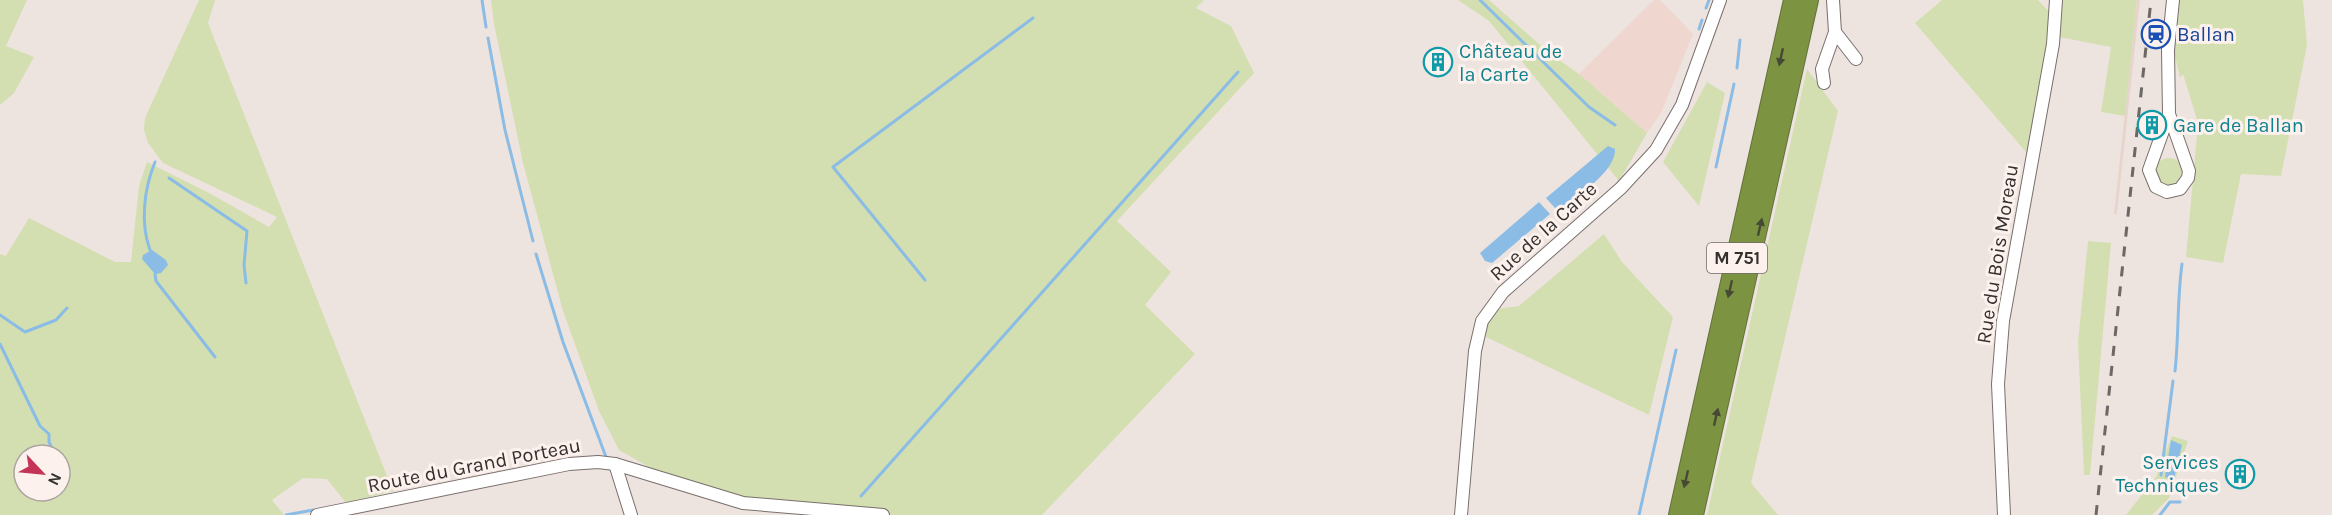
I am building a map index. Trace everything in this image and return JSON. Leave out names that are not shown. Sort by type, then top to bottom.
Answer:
[{"type":"highway","name":"M 751","points":[[1678,515],[1793,0]]},
{"type":"highway","name":"M 751","points":[[1694,515],[1809,0]]},
{"type":"street","name":"Rue de la Carte","points":[[1461,515],[1475,351],[1479,331],[1487,313],[1510,285],[1607,201],[1656,150],[1682,105],[1720,0]]},
{"type":"street","points":[[1827,82],[1822,69],[1835,32],[1833,0]]},
{"type":"street","name":"Rue du Bois Moreau","points":[[2004,515],[1998,384],[2004,321],[2053,44],[2056,0]]},
{"type":"street","points":[[2169,114],[2149,170],[2152,182],[2167,192],[2180,189],[2188,178],[2187,164],[2169,114],[2169,50],[2173,0]]},
{"type":"street","points":[[1835,32],[1856,59]]},
{"type":"street","points":[[2154,159],[2165,153],[2183,158]]},
{"type":"street","name":"Route du Grand Porteau","points":[[318,515],[569,464],[598,462],[615,464],[743,502],[883,515]]},
{"type":"street","points":[[615,464],[631,515]]},
{"type":"shaded area","points":[[1654,0],[1660,0],[1693,34],[1661,113],[1647,133],[1579,74]]},
{"type":"shaded area","points":[[2137,0],[2140,0],[2117,214],[2114,214]]},
{"type":"green space","points":[[0,0],[27,0],[6,46],[34,57],[14,93],[0,105]]},
{"type":"green space","points":[[199,0],[215,0],[208,23],[393,491],[346,503],[327,479],[303,478],[272,500],[284,515],[0,515],[0,254],[6,256],[29,218],[115,262],[131,262],[139,186],[147,162],[211,194],[269,227],[277,217],[163,163],[148,143],[144,130],[145,118]]},
{"type":"green space","points":[[491,0],[1204,0],[1196,8],[1231,26],[1254,73],[1117,221],[1171,272],[1145,305],[1195,354],[1042,515],[883,515],[793,509],[684,487],[619,450],[599,411],[563,311],[523,163]]},
{"type":"green space","points":[[1458,0],[1489,0],[1647,133],[1619,181],[1489,21]]},
{"type":"green space","points":[[1942,0],[2038,0],[2055,18],[2056,0],[2137,0],[2125,116],[2101,112],[2111,47],[2054,36],[2032,159],[1915,23]]},
{"type":"green space","points":[[2180,0],[2303,0],[2307,45],[2281,176],[2241,174],[2223,263],[2186,257],[2198,123],[2183,74],[2180,78],[2174,52]]},
{"type":"green space","points":[[1807,69],[1838,111],[1751,483],[1778,515],[1707,515]]},
{"type":"green space","points":[[1707,82],[1725,93],[1699,206],[1663,162]]},
{"type":"green space","points":[[2169,158],[2179,162],[2183,172],[2179,182],[2169,186],[2159,182],[2155,172],[2159,162]]},
{"type":"green space","points":[[1604,234],[1622,262],[1673,317],[1649,415],[1484,336],[1488,321],[1498,309],[1519,306]]},
{"type":"green space","points":[[2088,241],[2111,243],[2090,475],[2084,475],[2078,342]]},
{"type":"green space","points":[[2172,436],[2188,441],[2169,498],[2152,515],[2126,515],[2156,477]]},
{"type":"water","points":[[1608,146],[1615,149],[1614,158],[1603,174],[1561,208],[1555,208],[1546,198]]},
{"type":"water","points":[[1539,202],[1550,214],[1492,263],[1485,261],[1480,253]]},
{"type":"water","points":[[152,250],[166,260],[168,265],[161,273],[155,274],[142,259],[143,255]]},
{"type":"water","points":[[2171,440],[2182,445],[2174,479],[2171,480],[2165,477]]},
{"type":"waterway","points":[[482,0],[486,27]]},
{"type":"waterway","points":[[1480,0],[1589,107],[1615,125]]},
{"type":"waterway","points":[[1706,8],[1709,0]]},
{"type":"waterway","points":[[925,280],[833,167],[1033,18]]},
{"type":"waterway","points":[[1699,29],[1702,20]]},
{"type":"waterway","points":[[488,38],[505,130],[533,241]]},
{"type":"waterway","points":[[1737,68],[1740,40]]},
{"type":"waterway","points":[[861,496],[1238,72]]},
{"type":"waterway","points":[[1716,167],[1734,84]]},
{"type":"waterway","points":[[150,250],[144,217],[148,183],[155,162]]},
{"type":"waterway","points":[[169,178],[247,231],[244,265],[246,283]]},
{"type":"waterway","points":[[536,254],[563,342],[606,457]]},
{"type":"waterway","points":[[2175,371],[2182,264]]},
{"type":"waterway","points":[[155,274],[156,281],[215,357]]},
{"type":"waterway","points":[[0,315],[25,332],[56,320],[67,308]]},
{"type":"waterway","points":[[0,344],[40,426],[49,434],[50,443]]},
{"type":"waterway","points":[[1639,515],[1676,350]]},
{"type":"waterway","points":[[2161,475],[2173,381]]},
{"type":"waterway","points":[[2160,515],[2170,502],[2180,502]]},
{"type":"waterway","points":[[286,515],[313,510]]},
{"type":"railway","points":[[2096,515],[2151,0]]},
{"type":"place","name":"Ballan","points":[[2156,34]]},
{"type":"place","name":"Château de la Carte","points":[[1438,62]]},
{"type":"place","name":"Gare de Ballan","points":[[2152,125]]},
{"type":"place","name":"Services Techniques","points":[[2240,474]]}]
